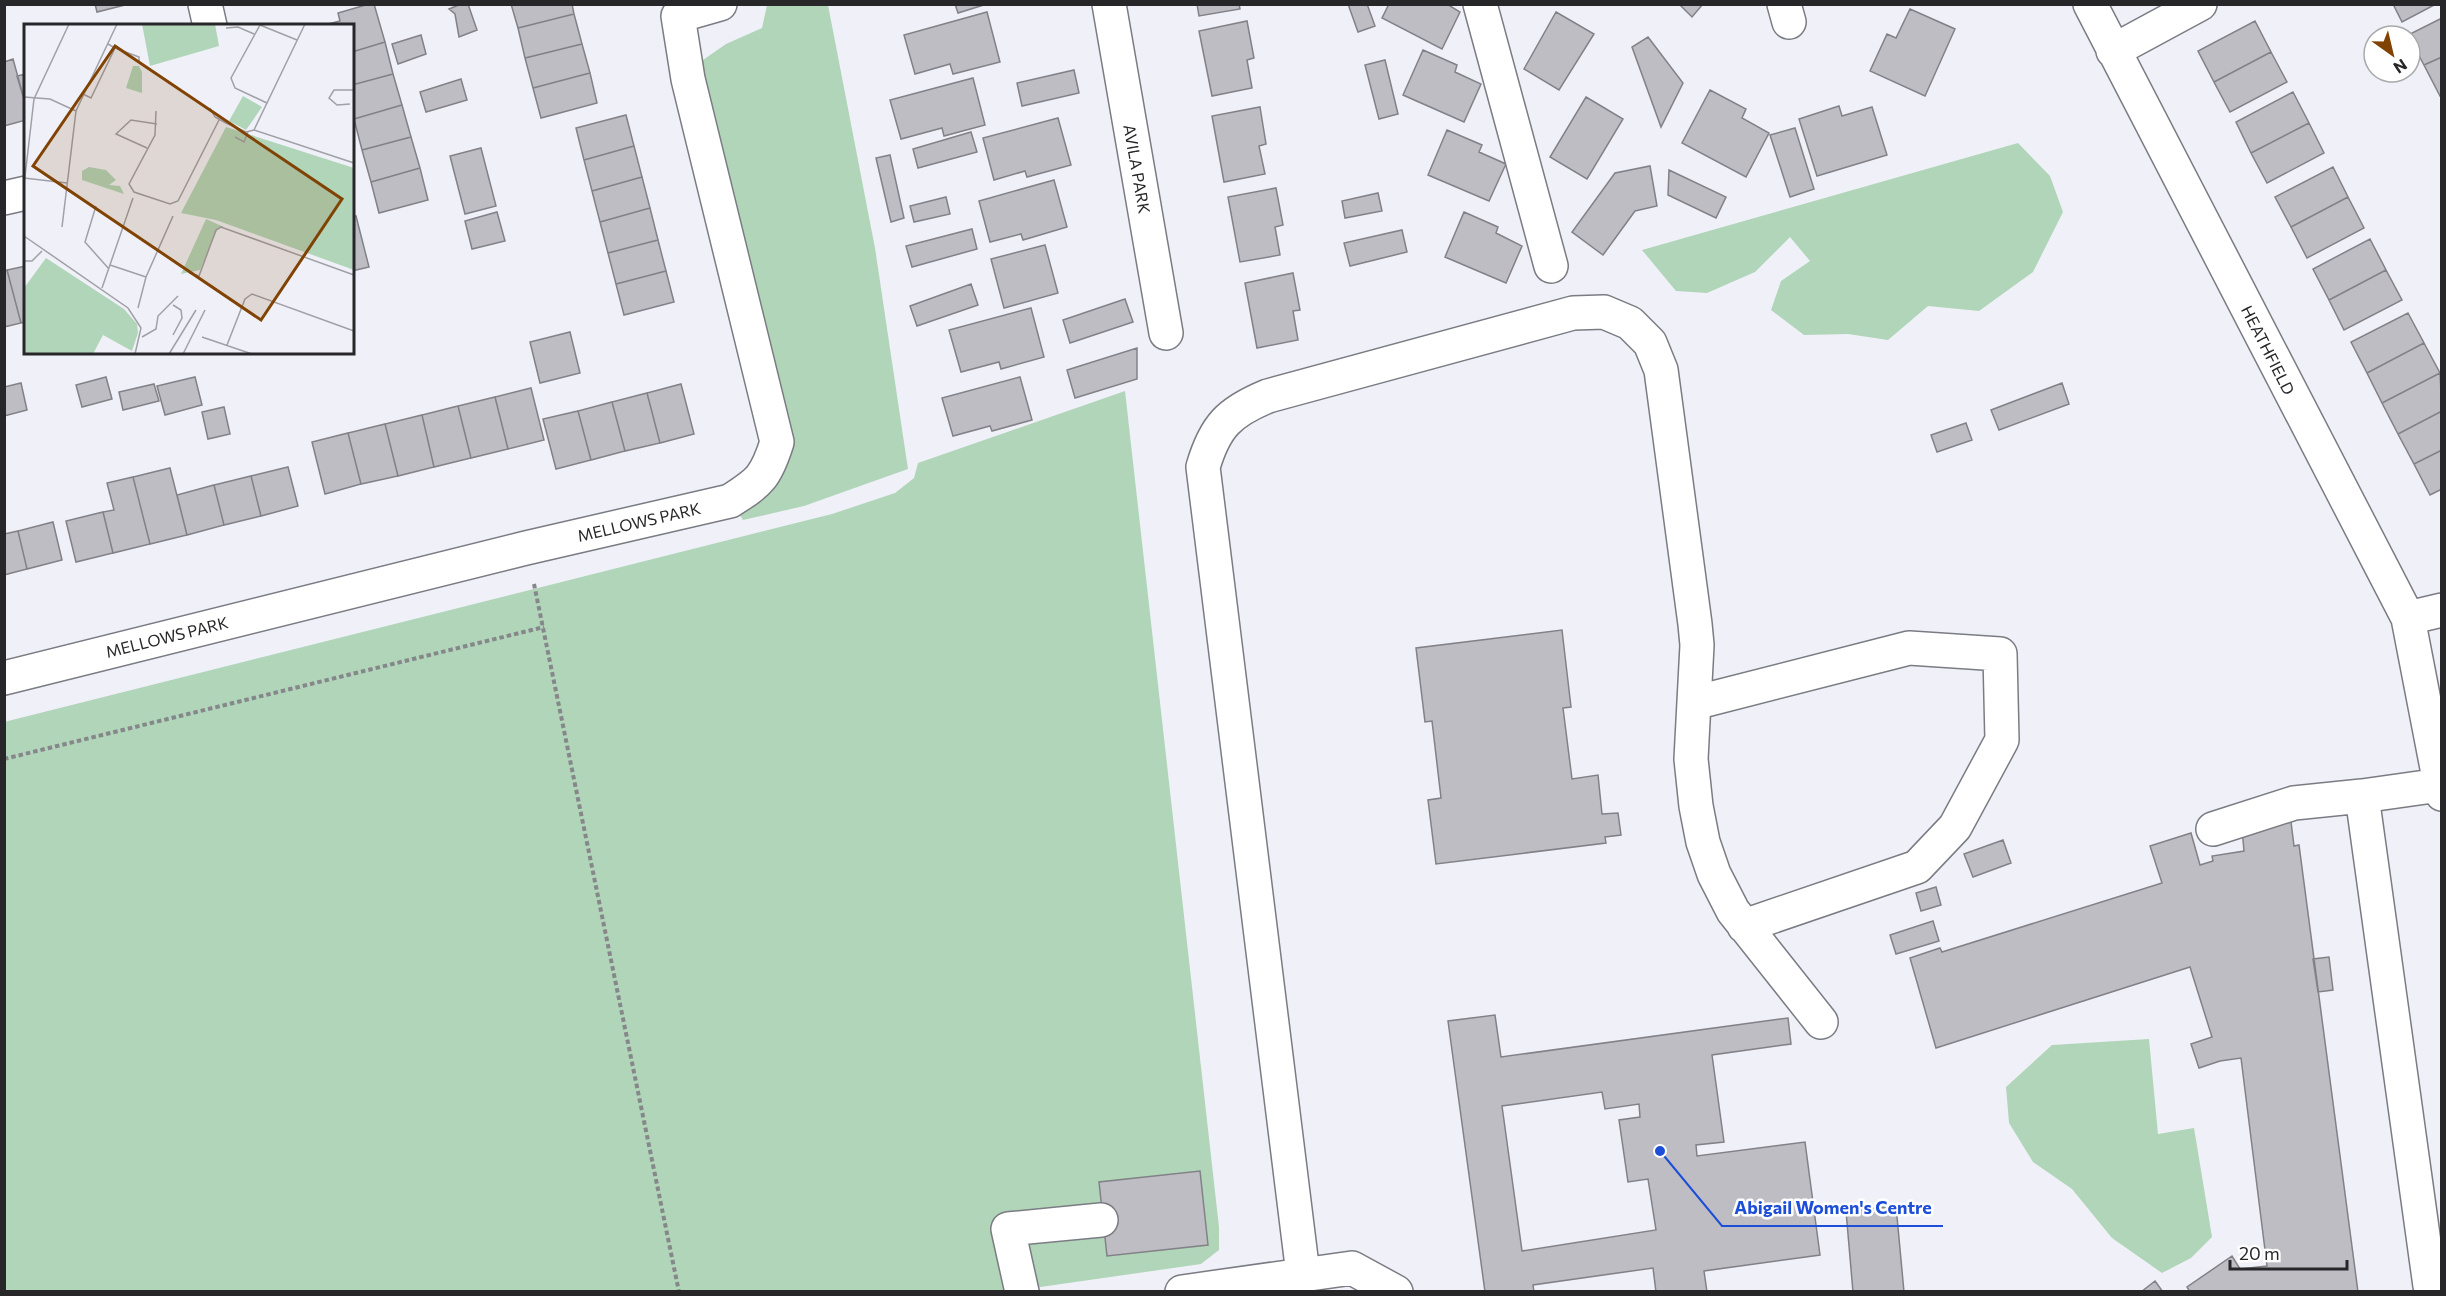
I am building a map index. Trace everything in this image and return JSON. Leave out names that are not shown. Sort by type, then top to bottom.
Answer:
[{"type":"street","points":[[205,4],[210,24]]},
{"type":"street","name":"MELLOWS PARK","points":[[4,678],[526,548],[730,501],[756,484],[769,467],[777,442],[688,79],[678,16],[720,4]]},
{"type":"street","name":"AVILA PARK","points":[[1109,4],[1166,333]]},
{"type":"street","points":[[1480,4],[1551,266]]},
{"type":"street","name":"HEATHFIELD","points":[[2090,4],[2408,618],[2441,790]]},
{"type":"street","points":[[2113,51],[2200,4]]},
{"type":"street","points":[[4,198],[24,193]]},
{"type":"street","points":[[1303,1275],[1203,467],[1210,443],[1227,420],[1246,405],[1268,396],[1573,313],[1604,312],[1630,323],[1650,343],[1661,370],[1695,624],[1697,645],[1691,759],[1703,842],[1714,874],[1733,911],[1821,1023]]},
{"type":"street","points":[[2408,618],[2442,610]]},
{"type":"street","points":[[1694,703],[1909,648],[2000,654],[2002,740],[1955,827],[1917,867],[1744,926]]},
{"type":"street","points":[[2213,829],[2294,803],[2441,790]]},
{"type":"street","points":[[2362,796],[2432,1287]]},
{"type":"street","points":[[1022,1292],[1008,1229],[1101,1220]]},
{"type":"street","points":[[1182,1292],[1352,1268],[1396,1292]]},
{"type":"path","points":[[526,548],[679,1292]]},
{"type":"path","points":[[4,759],[544,627]]},
{"type":"green space","points":[[767,5],[828,5],[875,248],[908,469],[804,506],[743,520],[731,501],[769,467],[700,62],[726,44],[762,28]]},
{"type":"green space","points":[[2018,143],[2050,176],[2063,212],[2033,272],[1979,311],[1928,306],[1888,340],[1848,334],[1804,335],[1771,310],[1781,281],[1810,261],[1790,237],[1755,272],[1707,293],[1676,291],[1642,250]]},
{"type":"green space","points":[[1125,391],[1219,1227],[1219,1250],[1201,1264],[1006,1292],[5,1291],[4,722],[832,514],[895,493],[914,478],[918,463]]},
{"type":"green space","points":[[2149,1039],[2158,1134],[2194,1128],[2212,1237],[2191,1258],[2162,1273],[2112,1238],[2072,1189],[2033,1162],[2009,1123],[2006,1087],[2052,1045]]},
{"type":"building","points":[[95,4],[129,4],[97,12]]},
{"type":"building","points":[[374,4],[385,42],[354,51],[354,24],[328,24],[340,21],[338,13]]},
{"type":"building","points":[[468,4],[477,30],[459,37],[455,14],[449,9]]},
{"type":"building","points":[[511,4],[572,4],[574,14],[518,28]]},
{"type":"building","points":[[955,4],[987,4],[958,13]]},
{"type":"building","points":[[1197,4],[1239,4],[1240,9],[1199,16]]},
{"type":"building","points":[[1348,4],[1367,4],[1375,26],[1358,32]]},
{"type":"building","points":[[1389,4],[1447,4],[1460,12],[1442,49],[1382,18]]},
{"type":"building","points":[[1679,4],[1703,4],[1692,17]]},
{"type":"building","points":[[2393,4],[2436,4],[2402,22]]},
{"type":"building","points":[[1910,9],[1955,29],[1925,96],[1870,71],[1887,34],[1896,38]]},
{"type":"building","points":[[987,12],[1000,62],[953,74],[950,64],[915,74],[904,35]]},
{"type":"building","points":[[1556,12],[1594,34],[1559,90],[1524,69]]},
{"type":"building","points":[[574,14],[582,44],[525,58],[518,28]]},
{"type":"building","points":[[2442,18],[2442,57],[2424,65],[2422,61],[2422,28]]},
{"type":"building","points":[[1247,21],[1254,58],[1247,60],[1252,88],[1212,96],[1199,31]]},
{"type":"building","points":[[2255,21],[2271,52],[2214,82],[2198,51]]},
{"type":"building","points":[[421,35],[426,54],[398,64],[392,44]]},
{"type":"building","points":[[1648,37],[1683,83],[1661,127],[1632,47]]},
{"type":"building","points":[[385,42],[393,74],[354,84],[354,51]]},
{"type":"building","points":[[582,44],[590,73],[533,88],[525,58]]},
{"type":"building","points":[[1423,50],[1457,65],[1455,72],[1481,84],[1464,122],[1403,95]]},
{"type":"building","points":[[2271,52],[2287,82],[2230,112],[2214,82]]},
{"type":"building","points":[[2442,57],[2442,95],[2440,96],[2424,65]]},
{"type":"building","points":[[13,59],[24,99],[24,121],[4,126],[4,62]]},
{"type":"building","points":[[1385,60],[1398,114],[1379,119],[1365,65]]},
{"type":"building","points":[[1074,70],[1079,93],[1022,106],[1017,83]]},
{"type":"building","points":[[590,73],[597,103],[541,118],[533,88]]},
{"type":"building","points":[[24,74],[24,99],[17,76]]},
{"type":"building","points":[[393,74],[402,105],[354,119],[354,84]]},
{"type":"building","points":[[973,78],[985,125],[944,136],[942,128],[901,139],[890,100]]},
{"type":"building","points":[[461,79],[467,100],[426,112],[420,92]]},
{"type":"building","points":[[1710,90],[1746,109],[1742,118],[1769,133],[1746,177],[1682,143]]},
{"type":"building","points":[[2293,92],[2309,123],[2251,153],[2236,122]]},
{"type":"building","points":[[1586,97],[1623,119],[1587,179],[1550,157]]},
{"type":"building","points":[[402,105],[411,137],[362,150],[354,119]]},
{"type":"building","points":[[1839,106],[1842,116],[1872,107],[1887,155],[1817,176],[1799,119]]},
{"type":"building","points":[[1260,107],[1266,144],[1259,146],[1265,174],[1224,182],[1212,116]]},
{"type":"building","points":[[626,115],[634,146],[584,160],[576,128]]},
{"type":"building","points":[[1058,118],[1071,165],[1027,177],[1025,171],[994,180],[983,138]]},
{"type":"building","points":[[2309,123],[2324,153],[2267,183],[2251,153]]},
{"type":"building","points":[[1795,128],[1814,189],[1790,197],[1770,135]]},
{"type":"building","points":[[1447,130],[1482,145],[1479,152],[1506,164],[1489,201],[1428,175]]},
{"type":"building","points":[[971,132],[977,152],[918,168],[913,149]]},
{"type":"building","points":[[411,137],[420,168],[371,182],[362,150]]},
{"type":"building","points":[[634,146],[642,177],[592,191],[584,160]]},
{"type":"building","points":[[481,148],[496,206],[465,214],[450,156]]},
{"type":"building","points":[[890,155],[904,218],[891,222],[876,158]]},
{"type":"building","points":[[1650,166],[1657,206],[1635,211],[1603,255],[1572,232],[1615,173]]},
{"type":"building","points":[[2333,167],[2348,197],[2291,227],[2275,197]]},
{"type":"building","points":[[420,168],[428,200],[379,213],[371,182]]},
{"type":"building","points":[[1669,170],[1726,197],[1716,218],[1668,195]]},
{"type":"building","points":[[642,177],[650,208],[600,222],[592,191]]},
{"type":"building","points":[[1054,180],[1067,227],[1023,240],[1021,234],[990,242],[979,201]]},
{"type":"building","points":[[1276,188],[1283,225],[1275,227],[1280,255],[1240,262],[1228,197]]},
{"type":"building","points":[[1378,193],[1382,211],[1345,218],[1342,201]]},
{"type":"building","points":[[946,197],[950,214],[914,222],[910,206]]},
{"type":"building","points":[[2348,197],[2364,228],[2307,258],[2291,227]]},
{"type":"building","points":[[650,208],[658,240],[608,253],[600,222]]},
{"type":"building","points":[[497,212],[505,241],[472,249],[465,221]]},
{"type":"building","points":[[1464,212],[1498,227],[1496,233],[1522,246],[1506,283],[1445,257]]},
{"type":"building","points":[[354,216],[356,216],[369,267],[354,271]]},
{"type":"building","points":[[972,229],[977,249],[912,267],[906,246]]},
{"type":"building","points":[[1402,230],[1407,252],[1350,266],[1344,243]]},
{"type":"building","points":[[2370,239],[2386,270],[2329,300],[2313,269]]},
{"type":"building","points":[[658,240],[666,271],[616,284],[608,253]]},
{"type":"building","points":[[1045,245],[1058,293],[1004,308],[991,259]]},
{"type":"building","points":[[24,266],[24,322],[21,323],[7,270]]},
{"type":"building","points":[[7,270],[21,323],[4,327],[4,271]]},
{"type":"building","points":[[2386,270],[2402,300],[2344,330],[2329,300]]},
{"type":"building","points":[[666,271],[674,302],[624,315],[616,284]]},
{"type":"building","points":[[1293,273],[1300,310],[1293,311],[1298,340],[1257,348],[1245,283]]},
{"type":"building","points":[[971,284],[978,305],[917,326],[910,306]]},
{"type":"building","points":[[1125,299],[1133,322],[1070,343],[1063,320]]},
{"type":"building","points":[[1031,308],[1044,357],[1001,369],[999,362],[961,372],[949,330]]},
{"type":"building","points":[[2408,313],[2424,343],[2367,373],[2351,342]]},
{"type":"building","points":[[570,332],[580,373],[540,383],[530,342]]},
{"type":"building","points":[[2424,343],[2440,373],[2382,403],[2367,373]]},
{"type":"building","points":[[1137,348],[1137,379],[1075,398],[1067,370]]},
{"type":"building","points":[[2440,373],[2442,411],[2398,434],[2382,403]]},
{"type":"building","points":[[106,377],[112,399],[82,407],[76,385]]},
{"type":"building","points":[[195,377],[202,405],[165,415],[157,386]]},
{"type":"building","points":[[1020,377],[1032,420],[992,431],[990,426],[953,436],[942,398]]},
{"type":"building","points":[[21,383],[27,410],[4,416],[4,387]]},
{"type":"building","points":[[2062,383],[2069,404],[1999,430],[1991,410]]},
{"type":"building","points":[[154,384],[159,401],[123,410],[119,392]]},
{"type":"building","points":[[681,384],[694,434],[660,443],[647,393]]},
{"type":"building","points":[[531,388],[544,440],[508,449],[495,397]]},
{"type":"building","points":[[647,393],[660,443],[625,451],[612,402]]},
{"type":"building","points":[[495,397],[508,449],[471,458],[458,406]]},
{"type":"building","points":[[612,402],[625,451],[591,460],[578,411]]},
{"type":"building","points":[[458,406],[471,458],[434,467],[422,415]]},
{"type":"building","points":[[224,407],[230,434],[208,439],[202,412]]},
{"type":"building","points":[[578,411],[591,460],[556,469],[543,419]]},
{"type":"building","points":[[2442,411],[2442,450],[2414,464],[2398,434]]},
{"type":"building","points":[[422,415],[434,467],[398,476],[385,424]]},
{"type":"building","points":[[1966,423],[1972,440],[1937,452],[1931,435]]},
{"type":"building","points":[[385,424],[398,476],[361,484],[348,433]]},
{"type":"building","points":[[348,433],[361,484],[325,494],[312,442]]},
{"type":"building","points":[[2442,450],[2442,489],[2430,495],[2414,464]]},
{"type":"building","points":[[288,467],[298,506],[261,516],[251,476]]},
{"type":"building","points":[[170,468],[187,535],[150,544],[133,477]]},
{"type":"building","points":[[251,476],[261,516],[224,525],[214,485]]},
{"type":"building","points":[[133,477],[150,544],[113,553],[103,512],[114,510],[107,483]]},
{"type":"building","points":[[214,485],[224,525],[187,535],[177,495]]},
{"type":"building","points":[[103,512],[113,553],[76,562],[66,521]]},
{"type":"building","points":[[53,522],[62,560],[27,569],[18,531]]},
{"type":"building","points":[[18,531],[27,569],[4,575],[4,534]]},
{"type":"building","points":[[1562,630],[1571,707],[1563,708],[1572,779],[1598,775],[1602,814],[1618,813],[1621,835],[1605,837],[1606,843],[1436,864],[1428,800],[1441,798],[1432,721],[1425,722],[1416,648]]},
{"type":"building","points":[[2291,822],[2294,846],[2299,845],[2358,1292],[2190,1292],[2187,1287],[2232,1256],[2240,1269],[2267,1266],[2241,1058],[2220,1061],[2199,1068],[2191,1044],[2212,1037],[2190,967],[1936,1048],[1910,958],[1940,948],[1942,952],[2162,883],[2150,846],[2191,833],[2200,865],[2213,861],[2212,856],[2244,851],[2242,829]]},
{"type":"building","points":[[2003,840],[2011,863],[1973,877],[1964,854]]},
{"type":"building","points":[[1936,887],[1941,905],[1921,911],[1916,893]]},
{"type":"building","points":[[1933,921],[1939,941],[1896,954],[1890,935]]},
{"type":"building","points":[[2329,957],[2333,990],[2318,992],[2313,959]]},
{"type":"building","points":[[1495,1015],[1501,1057],[1788,1018],[1791,1044],[1712,1055],[1724,1142],[1696,1145],[1697,1156],[1805,1142],[1820,1255],[1704,1271],[1707,1292],[1656,1292],[1653,1268],[1533,1285],[1534,1292],[1485,1292],[1448,1021]],"holes":[[[1602,1092],[1605,1109],[1639,1104],[1640,1117],[1619,1120],[1628,1182],[1648,1179],[1656,1230],[1522,1251],[1502,1106]]]},
{"type":"building","points":[[1200,1171],[1208,1245],[1107,1256],[1099,1182]]},
{"type":"building","points":[[1896,1206],[1904,1292],[1853,1292],[1846,1211]]},
{"type":"building","points":[[2155,1281],[2163,1292],[2141,1292]]},
{"type":"place","name":"Abigail Women's Centre","points":[[1660,1151]]}]
